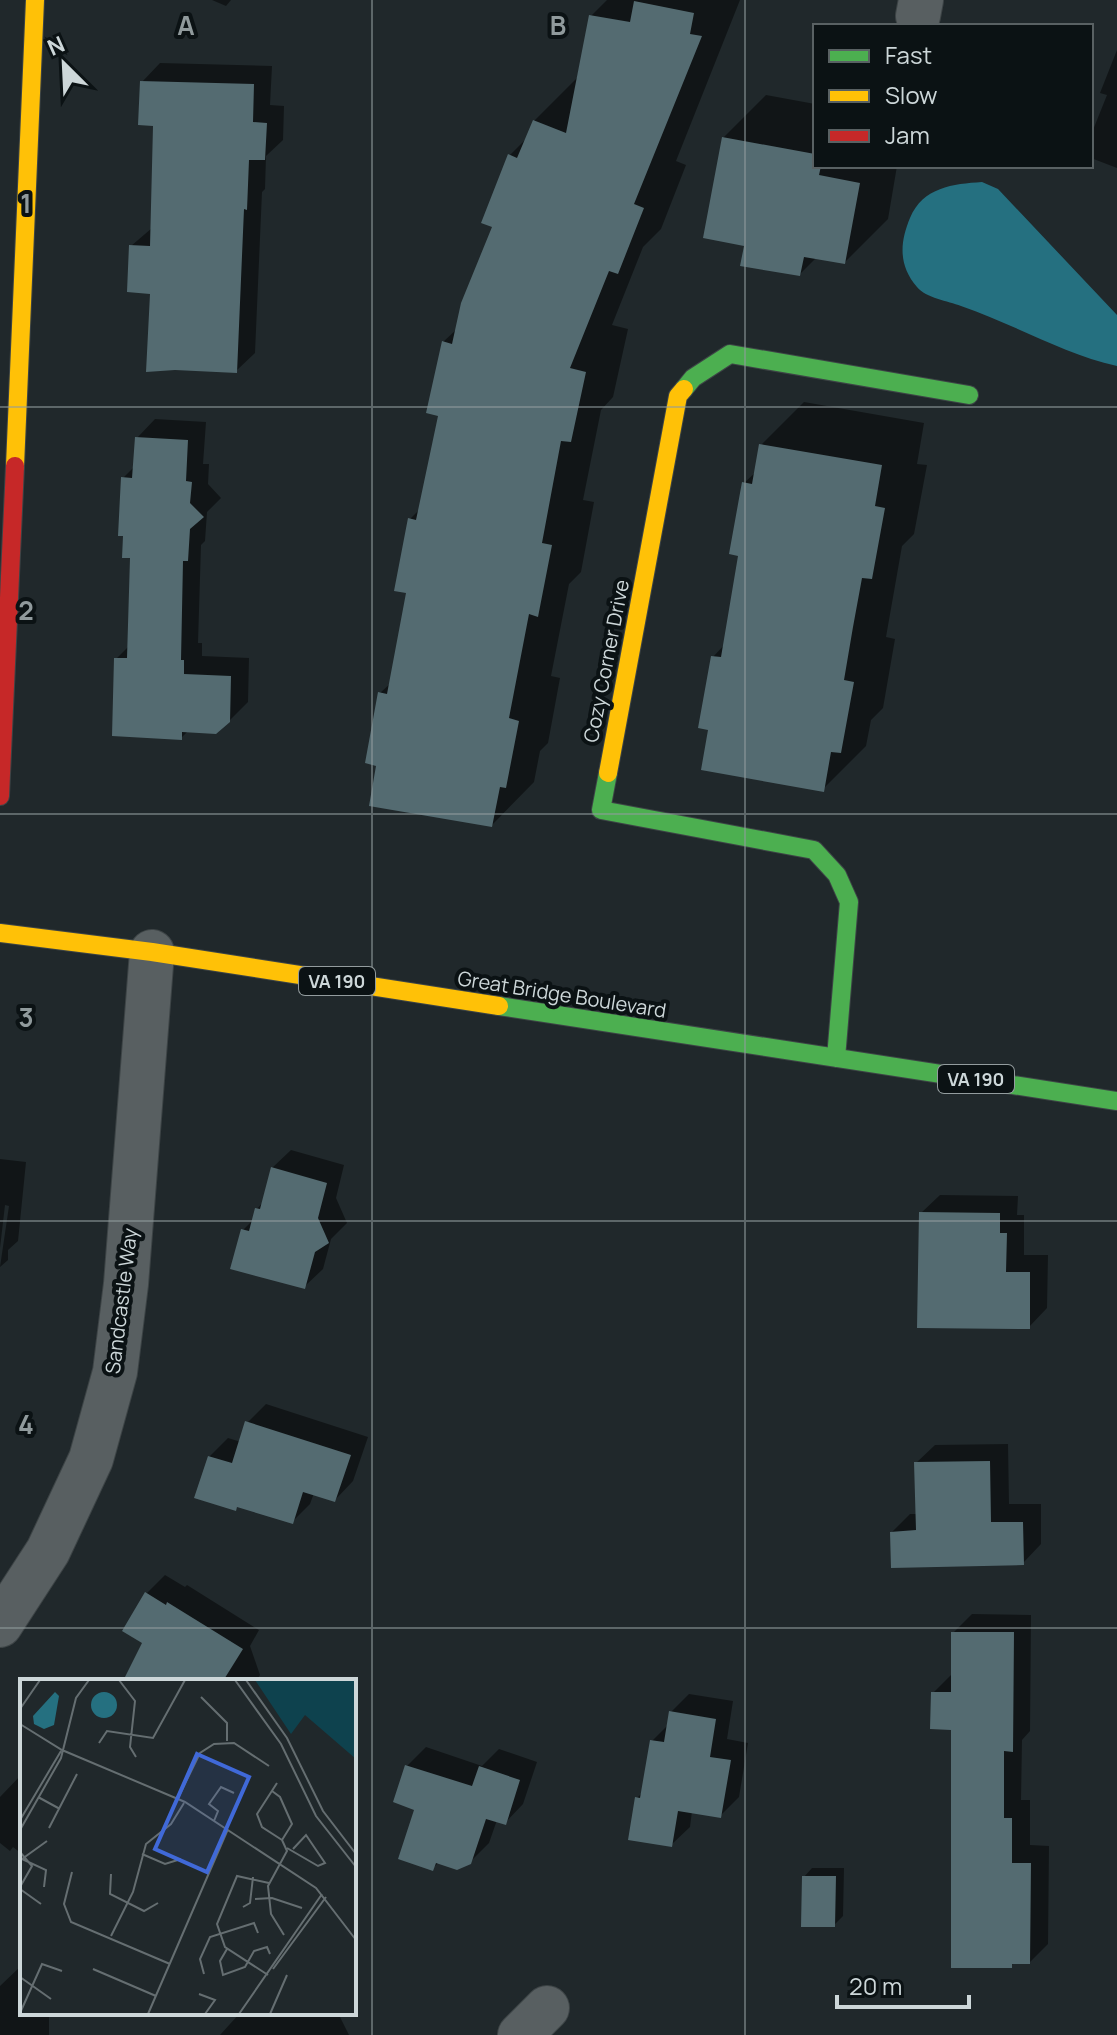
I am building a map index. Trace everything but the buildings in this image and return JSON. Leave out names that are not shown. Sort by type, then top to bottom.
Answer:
[{"type":"street","points":[[0,796],[35,0]]},
{"type":"street","name":"Cozy Corner Drive","points":[[836,1058],[849,902],[837,875],[814,850],[601,810],[678,396],[693,378],[730,354],[969,395]]},
{"type":"street","name":"Great Bridge Boulevard","points":[[0,933],[152,952],[1117,1101]]},
{"type":"street","name":"Sandcastle Way","points":[[0,1625],[48,1551],[91,1459],[115,1372],[126,1284],[152,952]]},
{"type":"water","points":[[982,182],[998,189],[1117,315],[1117,366],[1077,354],[981,313],[931,297],[911,279],[904,262],[903,245],[916,208],[940,189]]},
{"type":"traffic: fast","points":[[684,389],[693,378],[730,354],[969,395]]},
{"type":"traffic: fast","points":[[608,773],[601,810],[814,850],[837,875],[849,902],[836,1058]]},
{"type":"traffic: fast","points":[[499,1006],[1117,1101]]},
{"type":"traffic: slow","points":[[15,466],[35,0]]},
{"type":"traffic: slow","points":[[608,773],[678,396],[684,389]]},
{"type":"traffic: slow","points":[[0,933],[152,952],[499,1006]]},
{"type":"traffic: jam","points":[[0,796],[15,466]]}]
